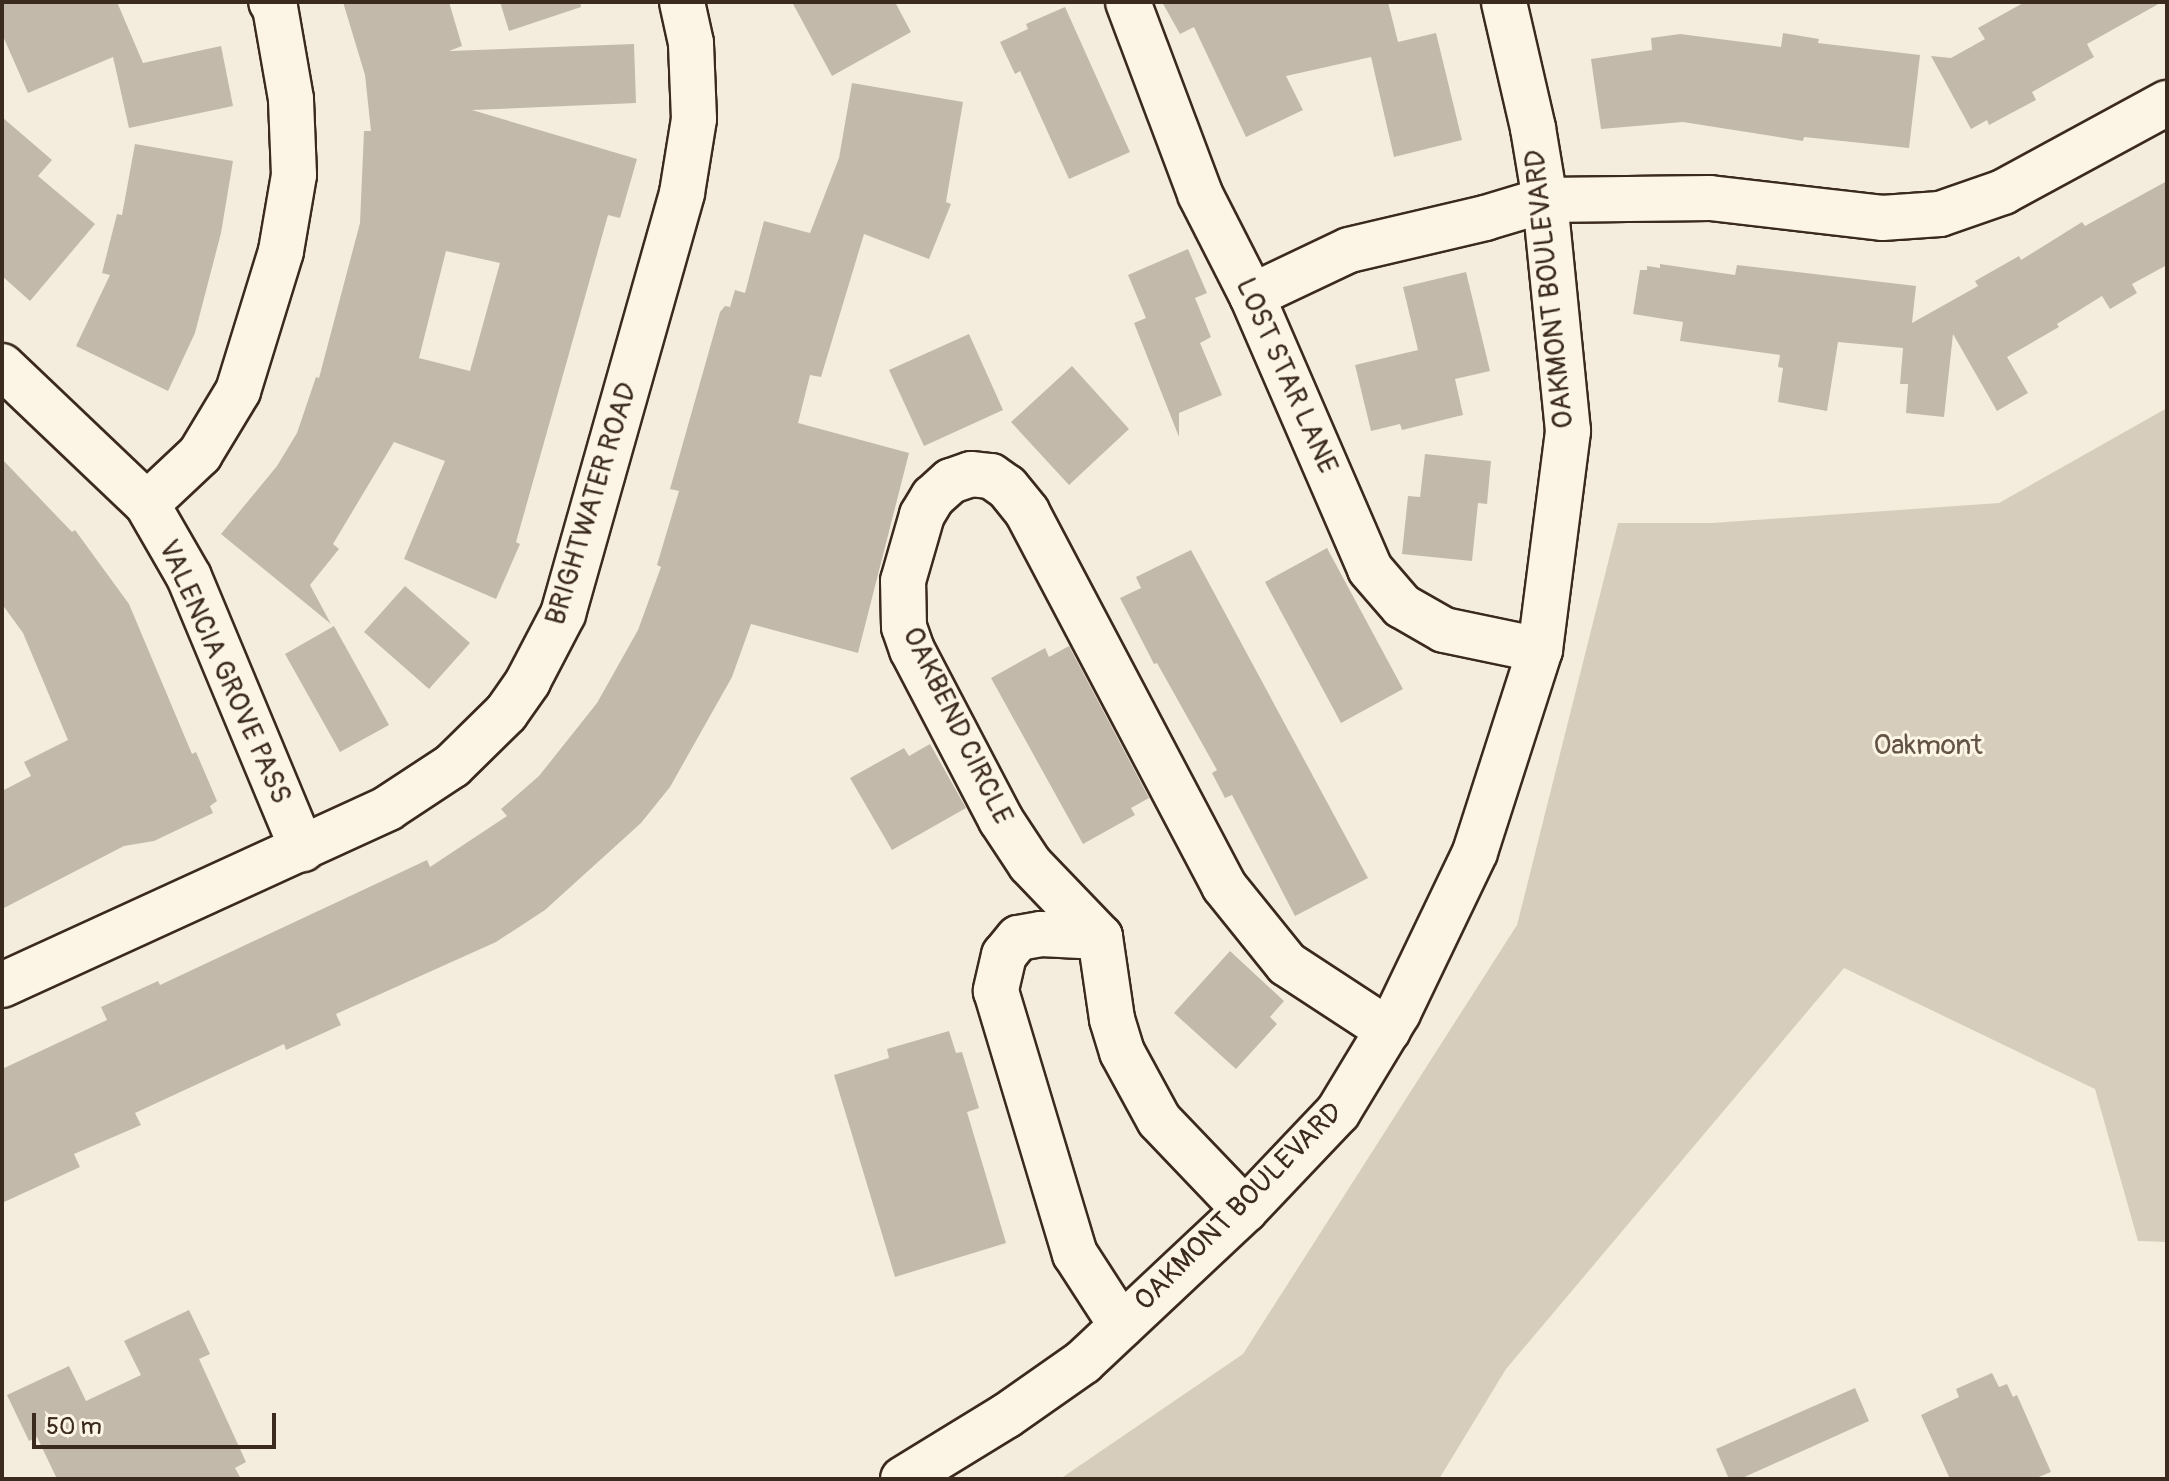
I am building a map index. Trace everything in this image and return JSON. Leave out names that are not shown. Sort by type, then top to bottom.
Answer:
[{"type":"street","points":[[147,504],[200,454],[221,424],[238,391],[256,342],[281,251],[294,175],[291,99],[271,2]]},
{"type":"street","name":"BRIGHTWATER ROAD","points":[[2,985],[388,808],[452,766],[506,713],[528,681],[558,625],[690,157],[694,81],[691,43],[682,2]]},
{"type":"street","name":"LOST STAR LANE","points":[[1128,2],[1200,194],[1252,296],[1370,569],[1402,606],[1444,630],[1540,650]]},
{"type":"street","name":"OAKMONT BOULEVARD","points":[[903,1479],[1019,1407],[1083,1362],[1245,1210],[1338,1112],[1388,1030],[1475,852],[1540,650],[1568,431],[1545,200],[1533,128],[1504,2]]},
{"type":"street","points":[[1252,296],[1349,250],[1485,218],[1545,200],[1710,198],[1882,218],[1940,214],[2003,192],[2167,103]]},
{"type":"street","name":"VALENCIA GROVE PASS","points":[[2,366],[147,504],[189,577],[302,849]]},
{"type":"street","name":"OAKBEND CIRCLE","points":[[1100,937],[1030,864],[1001,820],[912,650],[904,627],[903,581],[922,515],[933,497],[951,481],[971,474],[991,476],[1007,487],[1027,512],[1224,886],[1252,925],[1287,964],[1388,1030]]},
{"type":"street","points":[[1121,1325],[1075,1254],[996,991],[1004,955],[1018,938],[1041,934],[1100,937],[1112,1019],[1122,1052],[1159,1120],[1203,1170],[1245,1210]]},
{"type":"green space","name":"Oakmont","points":[[2167,408],[2167,1242],[2138,1241],[2095,1089],[1844,968],[1506,1369],[1439,1479],[1060,1479],[1243,1354],[1517,925],[1618,523],[1712,523],[1999,503]]},
{"type":"building","points":[[2,2],[117,2],[143,63],[221,46],[233,106],[129,128],[113,57],[28,93],[2,34]]},
{"type":"building","points":[[343,2],[449,2],[462,46],[449,51],[634,44],[636,103],[472,110],[637,159],[620,218],[608,215],[516,542],[520,544],[496,599],[404,559],[445,461],[394,442],[333,544],[339,549],[310,585],[331,624],[221,534],[277,466],[297,433],[316,377],[319,378],[360,223],[364,131],[371,131],[365,75]],"holes":[[[446,251],[500,263],[470,371],[419,358]]]},
{"type":"building","points":[[500,2],[580,2],[581,7],[509,31]]},
{"type":"building","points":[[792,2],[895,2],[911,32],[832,76]]},
{"type":"building","points":[[1162,2],[1388,2],[1398,42],[1436,33],[1462,140],[1394,157],[1371,57],[1286,76],[1303,110],[1246,137],[1194,27],[1180,34]]},
{"type":"building","points":[[2025,2],[2162,2],[2087,44],[2094,57],[2032,92],[2036,100],[1989,125],[1987,120],[1971,129],[1931,56],[1951,58],[1985,39],[1978,28]]},
{"type":"building","points":[[1065,7],[1130,152],[1069,179],[1020,71],[1015,74],[1000,42],[1028,29],[1026,24]]},
{"type":"building","points":[[1783,33],[1819,39],[1818,43],[1920,55],[1909,148],[1804,137],[1803,141],[1683,122],[1601,129],[1591,59],[1652,50],[1651,38],[1680,34],[1781,47]]},
{"type":"building","points":[[852,83],[963,102],[946,202],[951,204],[929,259],[864,234],[821,377],[810,375],[798,423],[909,453],[858,653],[751,624],[732,677],[670,787],[641,823],[545,910],[496,942],[336,1014],[341,1025],[286,1050],[284,1044],[135,1113],[141,1125],[74,1154],[80,1167],[2,1203],[2,1069],[107,1020],[101,1007],[158,981],[160,985],[427,860],[430,867],[507,816],[501,809],[539,776],[597,703],[638,630],[661,567],[657,565],[679,491],[670,489],[720,312],[725,306],[730,307],[735,290],[745,293],[764,221],[810,233],[839,158]]},
{"type":"building","points":[[2,117],[52,160],[38,176],[95,224],[30,301],[2,276]]},
{"type":"building","points":[[135,144],[233,161],[221,233],[195,333],[168,391],[76,346],[110,275],[102,273],[117,214],[122,215]]},
{"type":"building","points":[[2167,181],[2167,265],[2132,284],[2137,293],[2110,309],[2102,296],[2057,324],[2059,327],[2007,357],[2028,393],[1997,411],[1953,334],[1944,417],[1906,413],[1908,384],[1900,384],[1903,348],[1838,342],[1827,411],[1778,402],[1783,368],[1778,367],[1780,355],[1680,341],[1683,322],[1633,314],[1640,270],[1647,270],[1647,266],[1660,268],[1660,264],[1735,275],[1737,265],[1916,286],[1912,323],[1978,286],[1975,281],[2019,256],[2021,260],[2082,222],[2085,226]]},
{"type":"building","points":[[1188,249],[1207,293],[1195,298],[1211,337],[1200,343],[1222,395],[1179,413],[1179,437],[1134,323],[1146,318],[1128,275]]},
{"type":"building","points":[[1466,272],[1490,371],[1455,379],[1463,415],[1402,430],[1400,424],[1371,431],[1355,365],[1418,350],[1403,287]]},
{"type":"building","points":[[969,334],[1003,410],[924,446],[889,370]]},
{"type":"building","points":[[1072,366],[1129,429],[1069,485],[1011,422]]},
{"type":"building","points":[[1425,454],[1491,461],[1487,504],[1478,503],[1472,561],[1402,554],[1408,496],[1420,497]]},
{"type":"building","points":[[2,459],[72,532],[75,530],[129,604],[192,754],[196,752],[217,801],[210,806],[213,813],[154,841],[124,846],[2,909],[2,791],[31,776],[24,762],[68,740],[23,633],[2,604]]},
{"type":"building","points":[[1327,548],[1403,689],[1341,723],[1265,582]]},
{"type":"building","points":[[1191,550],[1368,878],[1295,916],[1232,795],[1225,798],[1212,773],[1217,770],[1157,663],[1154,664],[1120,598],[1141,588],[1136,577]]},
{"type":"building","points":[[405,586],[470,643],[429,689],[364,632]]},
{"type":"building","points":[[334,626],[389,725],[340,752],[285,654]]},
{"type":"building","points":[[1069,646],[1149,798],[1131,808],[1135,815],[1083,844],[991,678],[1045,648],[1049,657]]},
{"type":"building","points":[[930,744],[966,808],[892,850],[850,778],[904,748],[909,756]]},
{"type":"building","points":[[1230,951],[1284,1001],[1270,1017],[1277,1024],[1236,1069],[1174,1013]]},
{"type":"building","points":[[949,1031],[956,1053],[962,1052],[979,1108],[967,1112],[1006,1243],[895,1277],[834,1075],[889,1058],[887,1049]]},
{"type":"building","points":[[189,1310],[210,1354],[199,1359],[246,1462],[235,1468],[241,1479],[57,1479],[37,1437],[29,1441],[7,1395],[69,1366],[86,1401],[141,1375],[124,1341]]},
{"type":"building","points":[[1992,1373],[1999,1387],[2007,1384],[2013,1397],[2017,1395],[2051,1472],[2034,1479],[1950,1479],[1921,1415],[1959,1397],[1956,1389]]},
{"type":"building","points":[[1855,1388],[1869,1421],[1740,1479],[1729,1479],[1716,1449]]}]
